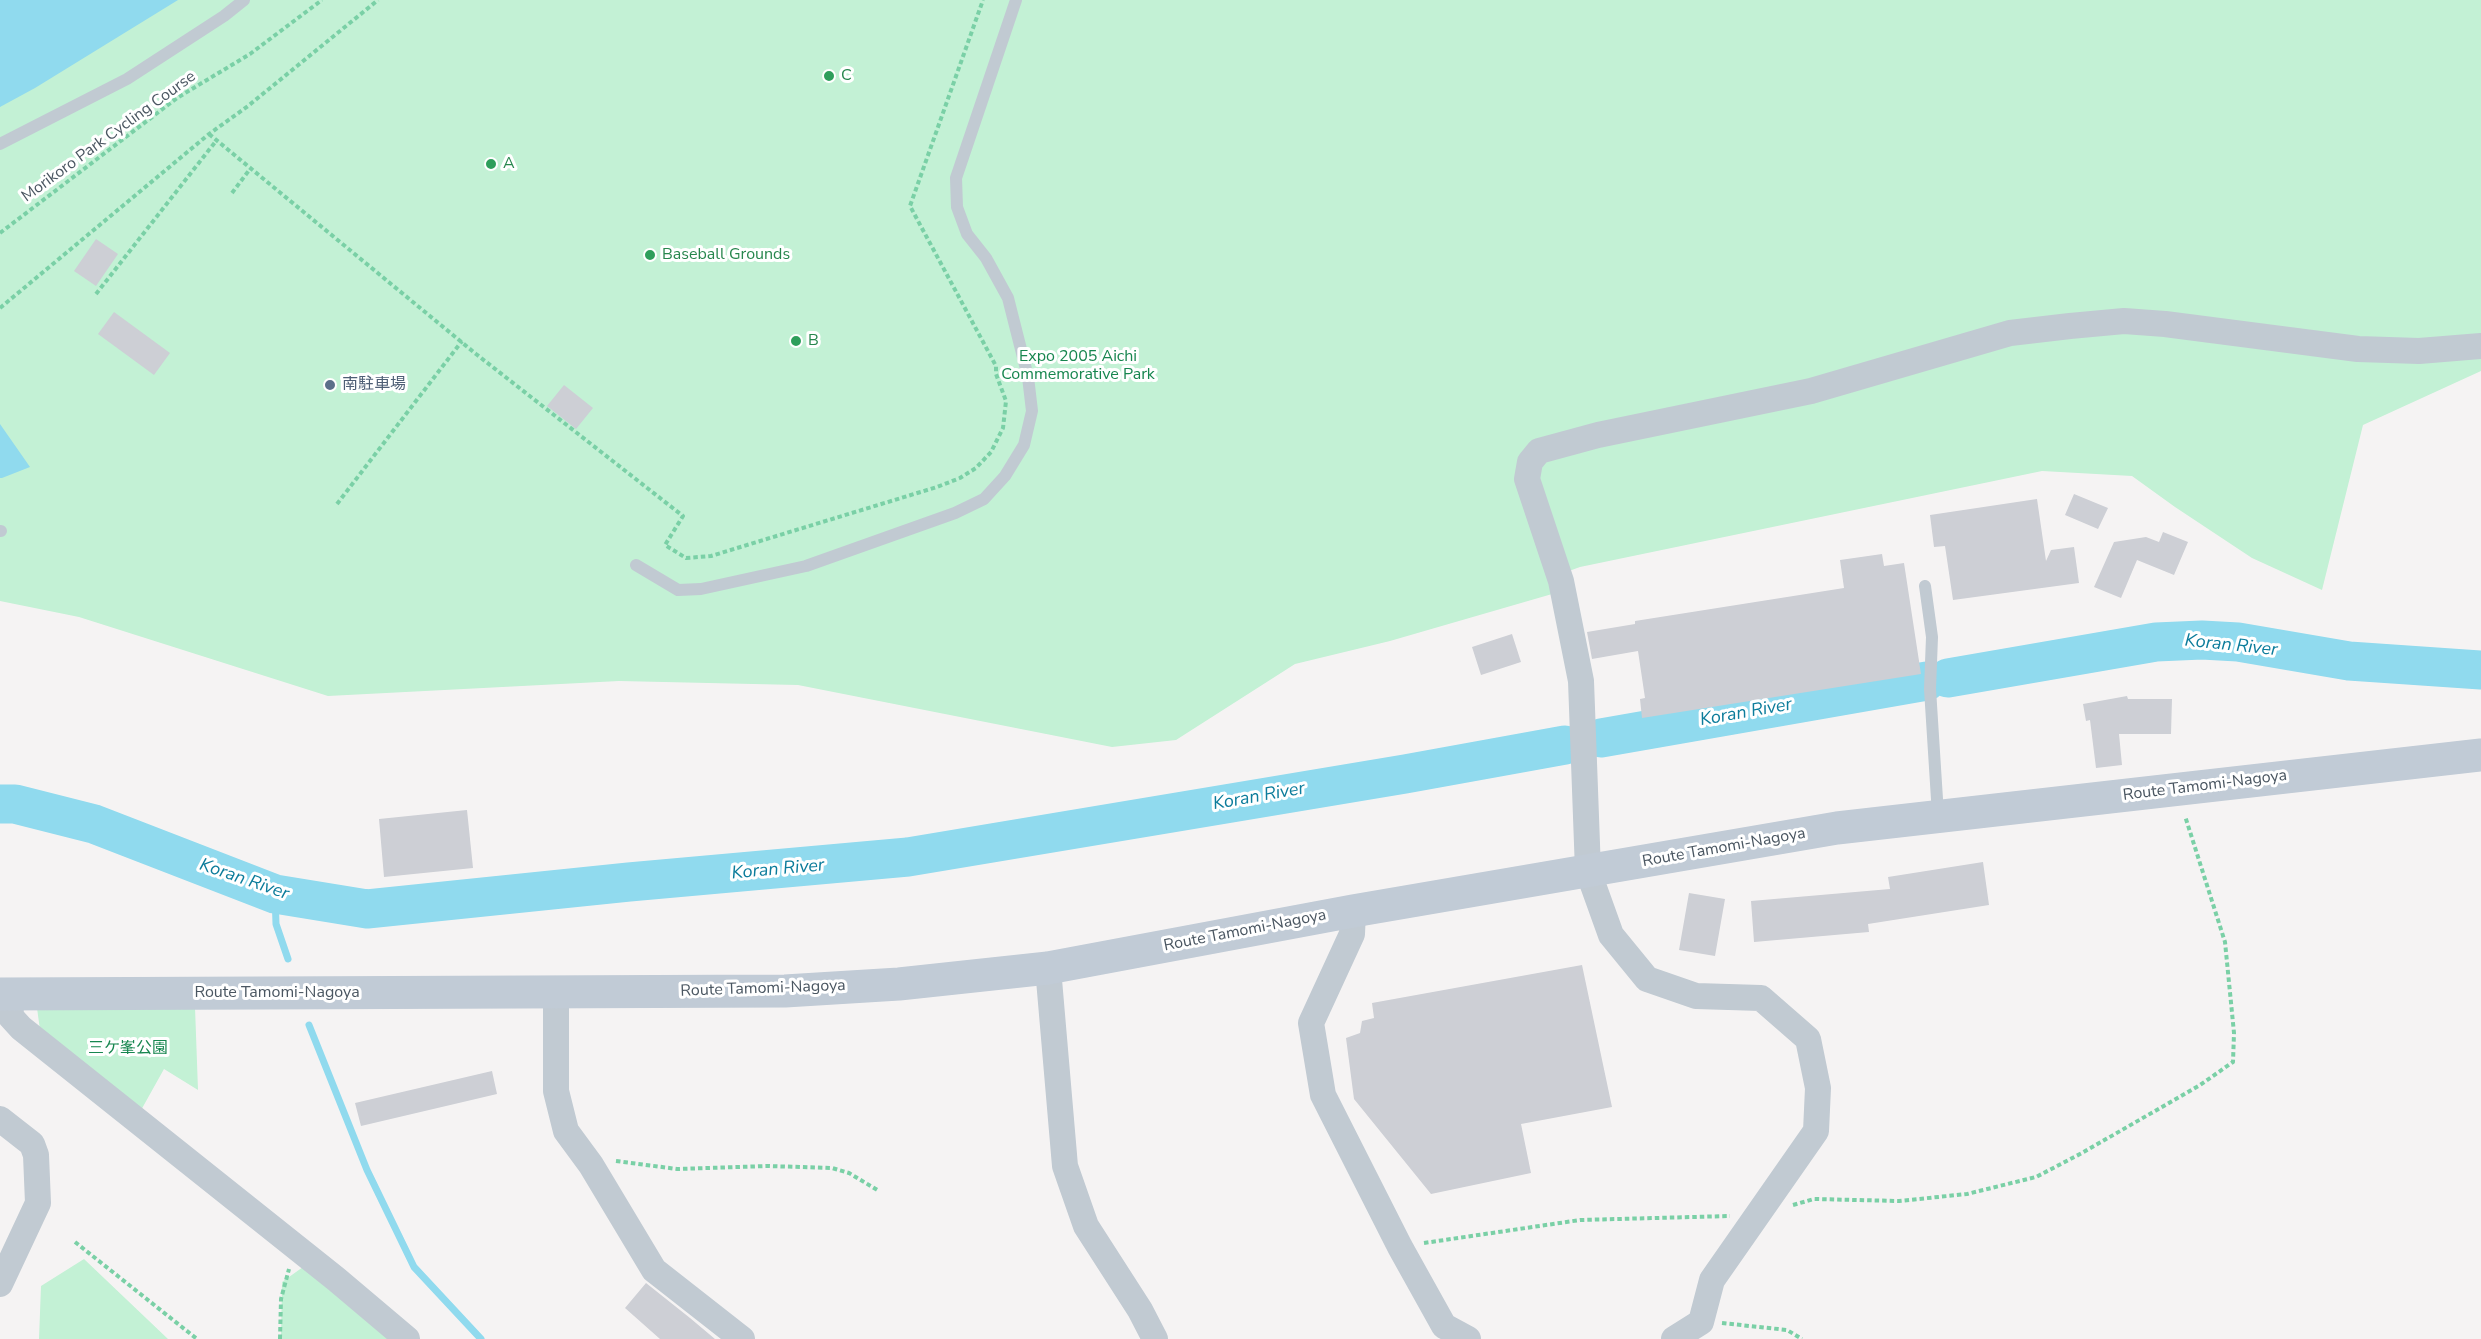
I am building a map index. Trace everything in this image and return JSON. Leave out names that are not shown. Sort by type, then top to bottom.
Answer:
[{"type":"main road","name":"Route Tamomi-Nagoya","points":[[5,993],[785,991],[899,984],[1048,968],[1353,911],[1837,828],[2481,755]]},
{"type":"street","points":[[1674,1339],[1704,1331],[1712,1280],[1816,1131],[1818,1088],[1808,1039],[1761,998],[1696,996],[1647,979],[1611,935],[1588,871],[1581,681],[1561,581],[1527,479],[1530,462],[1539,451],[1598,435],[1811,391],[2010,333],[2124,321],[2165,324],[2358,349],[2419,351],[2481,346]]},
{"type":"street","points":[[1353,911],[1352,934],[1311,1023],[1323,1095],[1400,1247],[1444,1326],[1468,1339]]},
{"type":"street","points":[[1048,968],[1065,1166],[1086,1226],[1140,1310],[1155,1339]]},
{"type":"street","points":[[555,992],[556,1091],[566,1131],[591,1165],[654,1270],[742,1339]]},
{"type":"street","points":[[5,993],[12,1017],[21,1028],[296,1247],[407,1339]]},
{"type":"street","points":[[0,1119],[32,1144],[36,1155],[38,1203],[0,1284]]},
{"type":"lane","points":[[0,144],[127,79],[224,16],[244,0]]},
{"type":"lane","points":[[636,565],[678,590],[702,589],[806,566],[955,513],[984,499],[1005,476],[1024,445],[1032,411],[1028,377],[1008,298],[986,258],[967,234],[957,207],[956,178],[1016,0]]},
{"type":"lane","points":[[1925,586],[1932,637],[1929,689],[1938,817]]},
{"type":"path","name":"Morikoro Park Cycling Course","points":[[0,233],[177,98],[250,54],[322,0]]},
{"type":"path","points":[[0,308],[209,134],[248,106],[378,0]]},
{"type":"path","points":[[209,134],[462,341],[683,516],[665,545],[686,558],[711,556],[960,478],[976,468],[991,452],[1003,428],[1006,401],[996,374],[996,366],[910,206],[983,0]]},
{"type":"path","points":[[96,294],[216,141]]},
{"type":"path","points":[[232,193],[250,169]]},
{"type":"path","points":[[337,504],[462,341]]},
{"type":"path","points":[[1400,1247],[1580,1220],[1759,1215],[1815,1199],[1899,1201],[1967,1194],[2036,1177],[2200,1085],[2233,1062],[2234,1033],[2225,942],[2178,789]]},
{"type":"path","points":[[591,1165],[598,1160],[677,1169],[768,1166],[832,1168],[857,1177],[879,1191]]},
{"type":"path","points":[[75,1242],[197,1339]]},
{"type":"path","points":[[280,1339],[281,1299],[292,1254],[296,1247]]},
{"type":"path","points":[[1704,1331],[1787,1330],[1802,1339]]},
{"type":"green space","name":"Expo 2005 Aichi Commemorative Park","points":[[0,0],[2481,0],[2481,371],[2363,425],[2322,590],[2252,558],[2132,476],[2042,471],[1580,567],[1555,576],[1559,592],[1390,641],[1295,664],[1176,740],[1112,747],[798,685],[619,681],[328,696],[79,617],[0,601]]},
{"type":"green space","name":"三ケ峯公園","points":[[195,1007],[198,1090],[164,1069],[140,1112],[40,1030],[37,1008]]},
{"type":"green space","points":[[84,1259],[168,1339],[39,1339],[41,1286]]},
{"type":"green space","points":[[303,1267],[392,1339],[281,1339],[282,1282]]},
{"type":"water","points":[[0,0],[178,0],[0,107]]},
{"type":"water","points":[[0,424],[30,467],[2,478],[0,478]]},
{"type":"building","points":[[96,239],[118,254],[96,286],[74,271]]},
{"type":"building","points":[[114,312],[170,353],[154,375],[98,334]]},
{"type":"building","points":[[564,385],[593,408],[576,429],[547,406]]},
{"type":"building","points":[[2074,494],[2108,508],[2098,529],[2065,515]]},
{"type":"building","points":[[2037,499],[2046,561],[2051,550],[2074,547],[2079,583],[1953,600],[1945,546],[1934,547],[1930,515]]},
{"type":"building","points":[[2163,532],[2188,542],[2174,575],[2137,560],[2121,598],[2094,587],[2114,542],[2146,537],[2159,542]]},
{"type":"building","points":[[1882,554],[1884,566],[1904,563],[1921,674],[1642,718],[1640,699],[1645,698],[1638,651],[1592,659],[1587,632],[1635,624],[1635,621],[1844,588],[1840,560]]},
{"type":"building","points":[[1512,634],[1521,662],[1481,675],[1472,647]]},
{"type":"building","points":[[2127,696],[2128,699],[2172,699],[2171,734],[2119,734],[2122,765],[2096,768],[2090,720],[2086,721],[2083,704]]},
{"type":"building","points":[[467,810],[473,868],[384,877],[379,819]]},
{"type":"building","points":[[1983,862],[1989,905],[1868,924],[1869,932],[1754,942],[1751,901],[1890,889],[1888,877]]},
{"type":"building","points":[[1689,893],[1725,899],[1715,956],[1679,950]]},
{"type":"building","points":[[1582,965],[1612,1107],[1521,1124],[1531,1173],[1431,1194],[1354,1099],[1346,1038],[1360,1033],[1362,1021],[1374,1018],[1372,1003]]},
{"type":"building","points":[[492,1071],[497,1094],[361,1126],[355,1103]]},
{"type":"building","points":[[646,1283],[715,1339],[660,1339],[625,1308]]},
{"type":"waterway","name":"Koran River","points":[[1948,678],[2156,642],[2202,640],[2238,642],[2349,661],[2481,670]]},
{"type":"waterway","name":"Koran River","points":[[1601,738],[1927,681]]},
{"type":"waterway","name":"Koran River","points":[[0,804],[15,804],[94,824],[275,894],[367,909],[629,882],[908,857],[1565,745]]},
{"type":"waterway","points":[[275,894],[276,924],[288,959]]},
{"type":"waterway","points":[[309,1025],[367,1170],[414,1267],[481,1339]]},
{"type":"place","name":"C","points":[[829,76]]},
{"type":"place","name":"A","points":[[491,164]]},
{"type":"place","name":"Baseball Grounds","points":[[650,255]]},
{"type":"place","name":"B","points":[[796,341]]},
{"type":"place","name":"南駐車場","points":[[330,385]]}]
